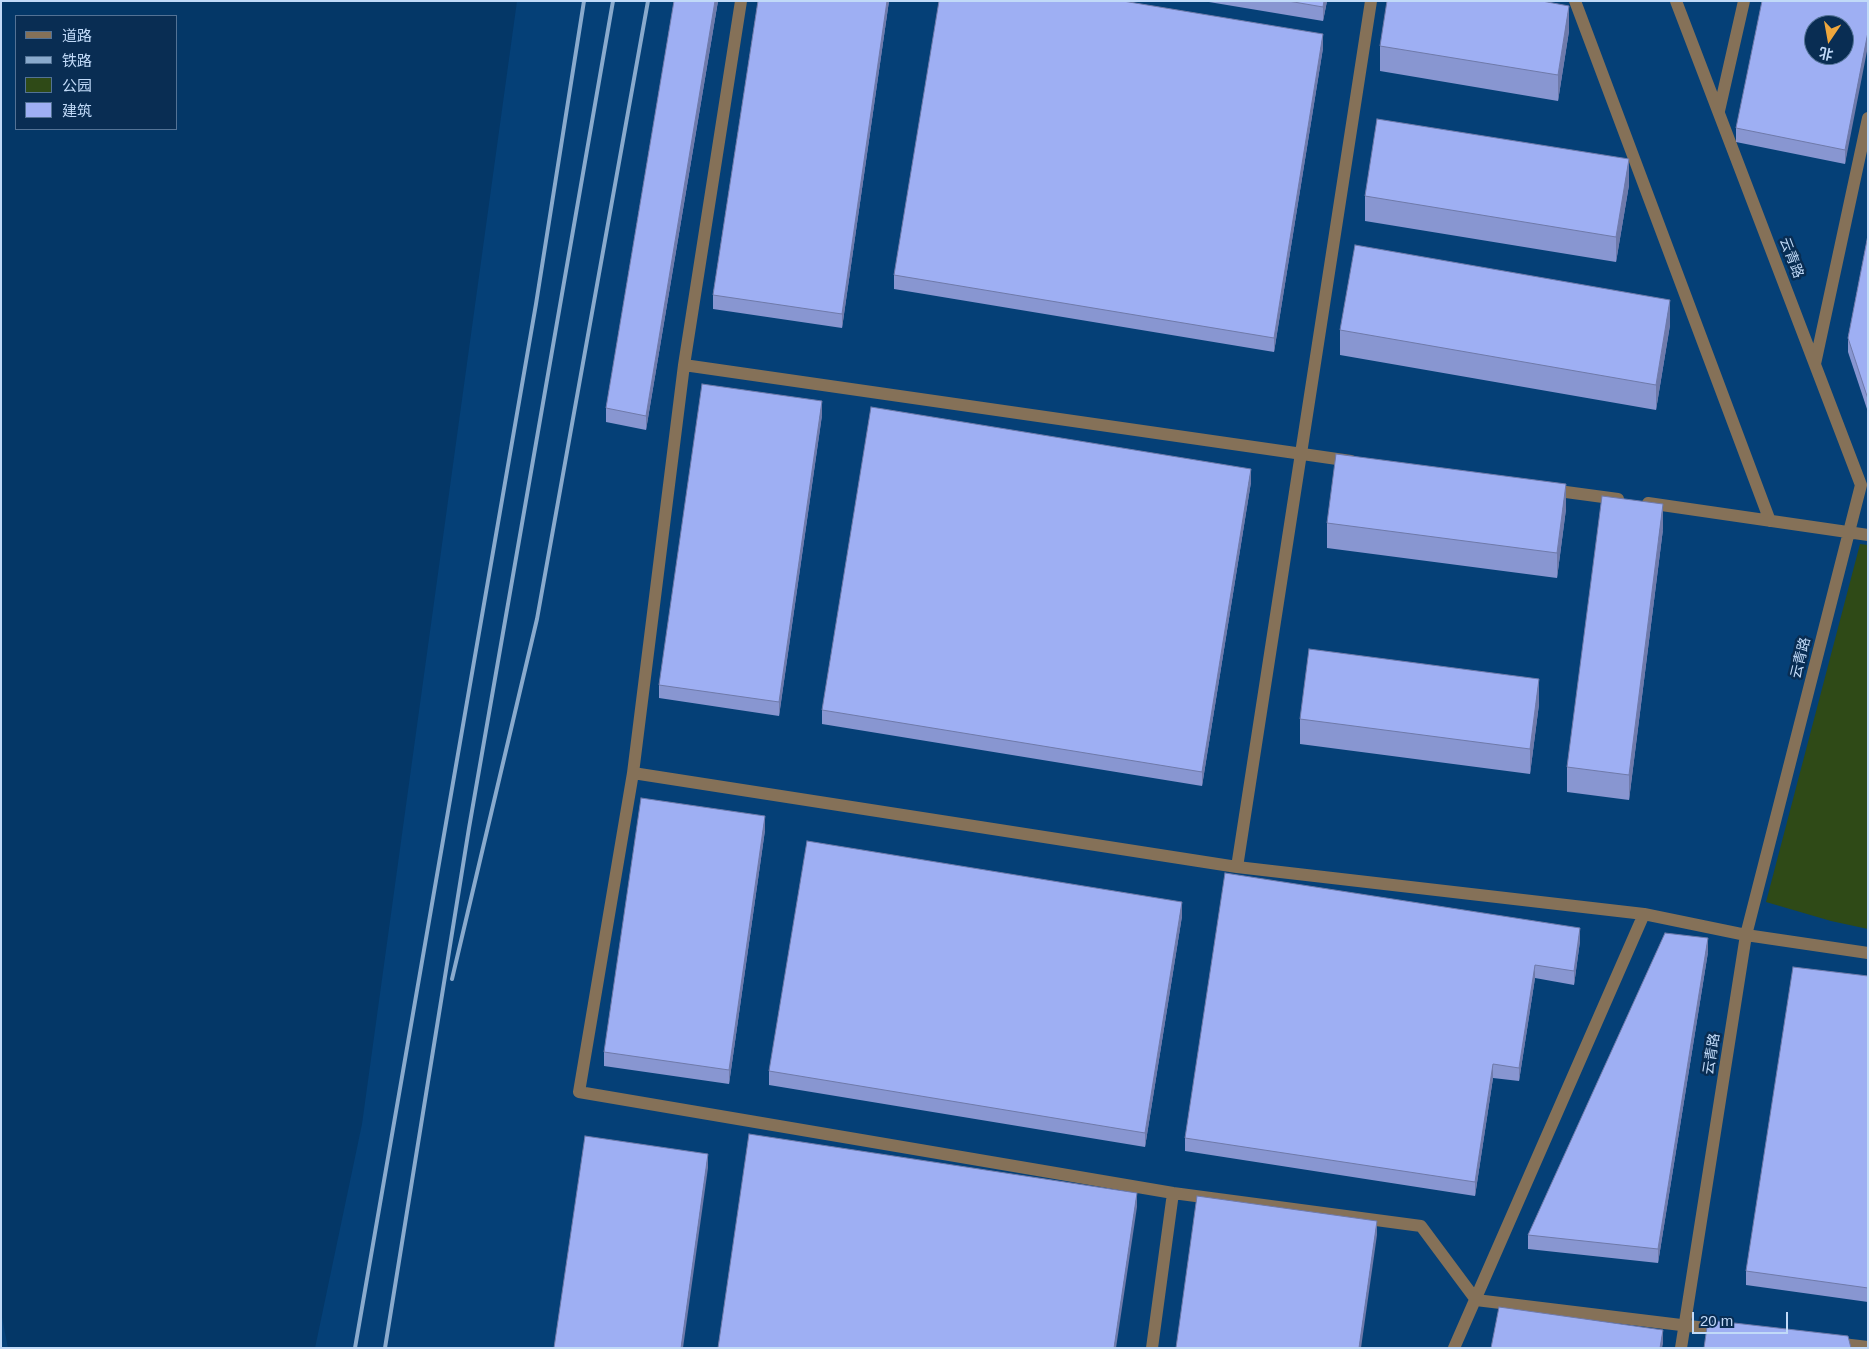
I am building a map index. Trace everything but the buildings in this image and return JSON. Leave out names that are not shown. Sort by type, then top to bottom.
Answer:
[{"type":"street","points":[[741,1],[684,365],[633,772],[580,1092],[1173,1193],[1421,1226],[1476,1300],[1733,1331]]},
{"type":"street","points":[[1236,867],[1371,1]]},
{"type":"street","points":[[1575,1],[1770,521]]},
{"type":"street","name":"云青路","points":[[1676,1],[1861,485],[1746,935],[1681,1348]]},
{"type":"street","points":[[1718,111],[1744,1]]},
{"type":"street","points":[[1815,364],[1868,118]]},
{"type":"street","points":[[684,365],[1360,462]]},
{"type":"street","points":[[1536,487],[1868,535]]},
{"type":"street","points":[[633,772],[1236,867],[1644,914],[1746,935],[1868,953]]},
{"type":"street","points":[[1454,1348],[1644,914]]},
{"type":"street","points":[[1152,1348],[1173,1193]]},
{"type":"street","points":[[1820,1342],[1868,1347]]},
{"type":"shaded area","points":[[517,1],[1868,1],[1868,1348],[315,1348],[362,1124]]},
{"type":"shaded area","points":[[1,1312],[8,1348],[1,1348]]},
{"type":"green space","points":[[1860,544],[1868,545],[1868,929],[1831,921],[1766,902]]},
{"type":"railway","points":[[355,1348],[536,304],[584,1]]},
{"type":"railway","points":[[385,1348],[469,828],[613,1]]},
{"type":"railway","points":[[452,979],[537,619],[648,1]]}]
